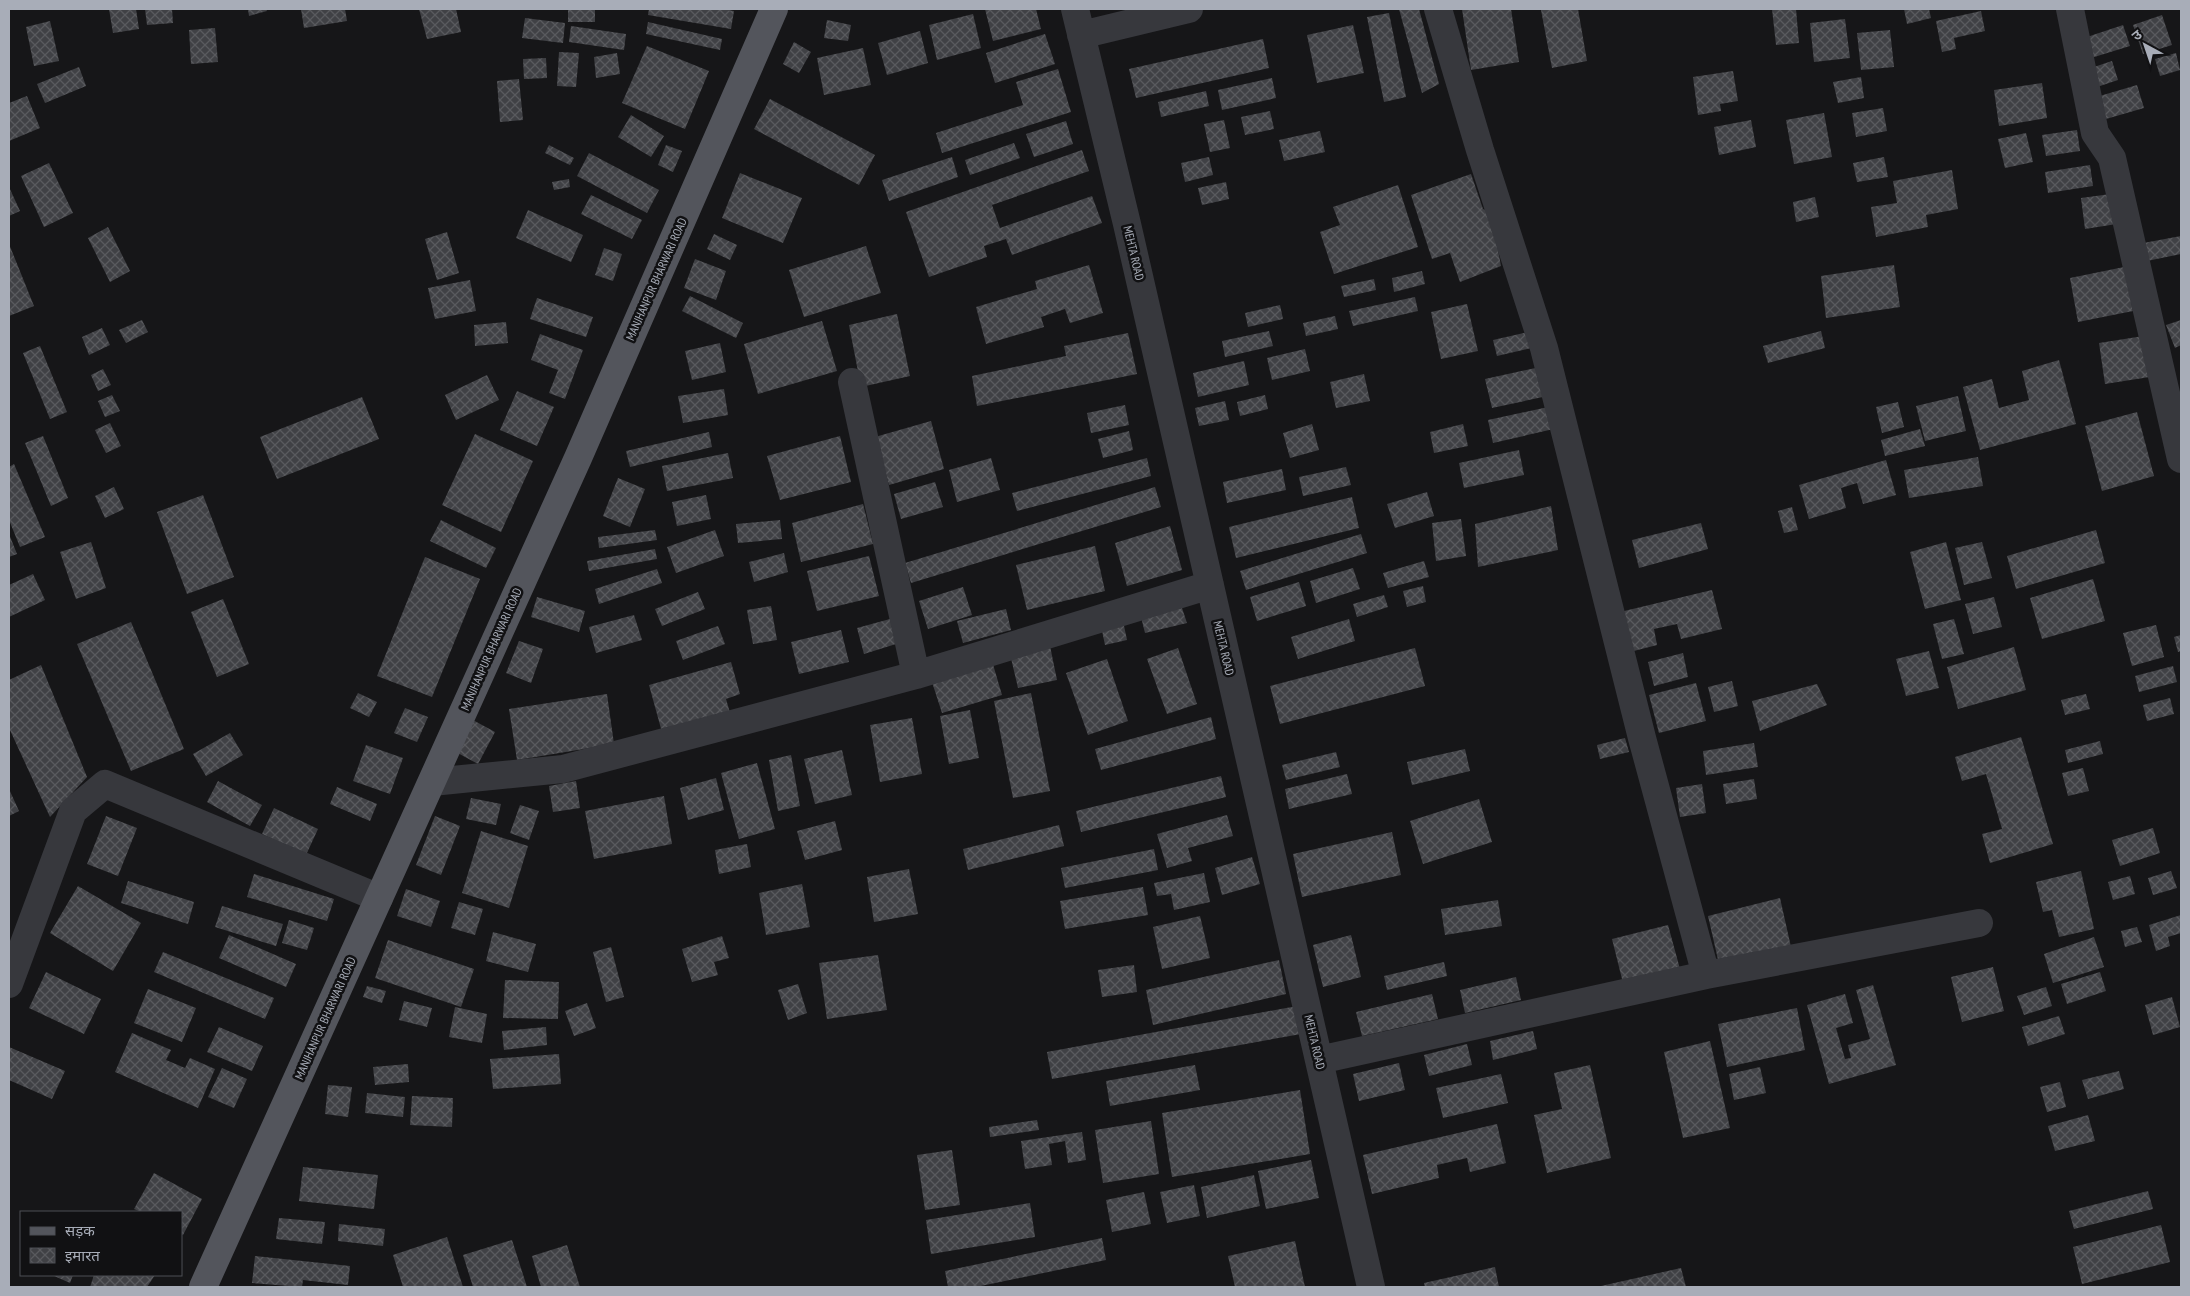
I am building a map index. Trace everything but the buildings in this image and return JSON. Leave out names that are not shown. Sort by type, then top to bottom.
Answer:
[{"type":"main road","name":"MANJHANPUR BHARWARI ROAD","points":[[204,1287],[578,458],[774,9]]},
{"type":"street","name":"MEHTA ROAD","points":[[1075,9],[1210,585],[1371,1287]]},
{"type":"street","points":[[1082,35],[1189,9]]},
{"type":"street","points":[[1438,9],[1480,150],[1544,348],[1637,719],[1706,975]]},
{"type":"street","points":[[2070,9],[2095,134],[2112,158],[2181,460]]},
{"type":"street","points":[[852,382],[916,675]]},
{"type":"street","points":[[432,782],[564,769],[916,675],[1210,585]]},
{"type":"street","points":[[9,984],[73,811],[105,784],[379,898]]},
{"type":"street","points":[[1319,1060],[1706,975],[1979,924]]}]
